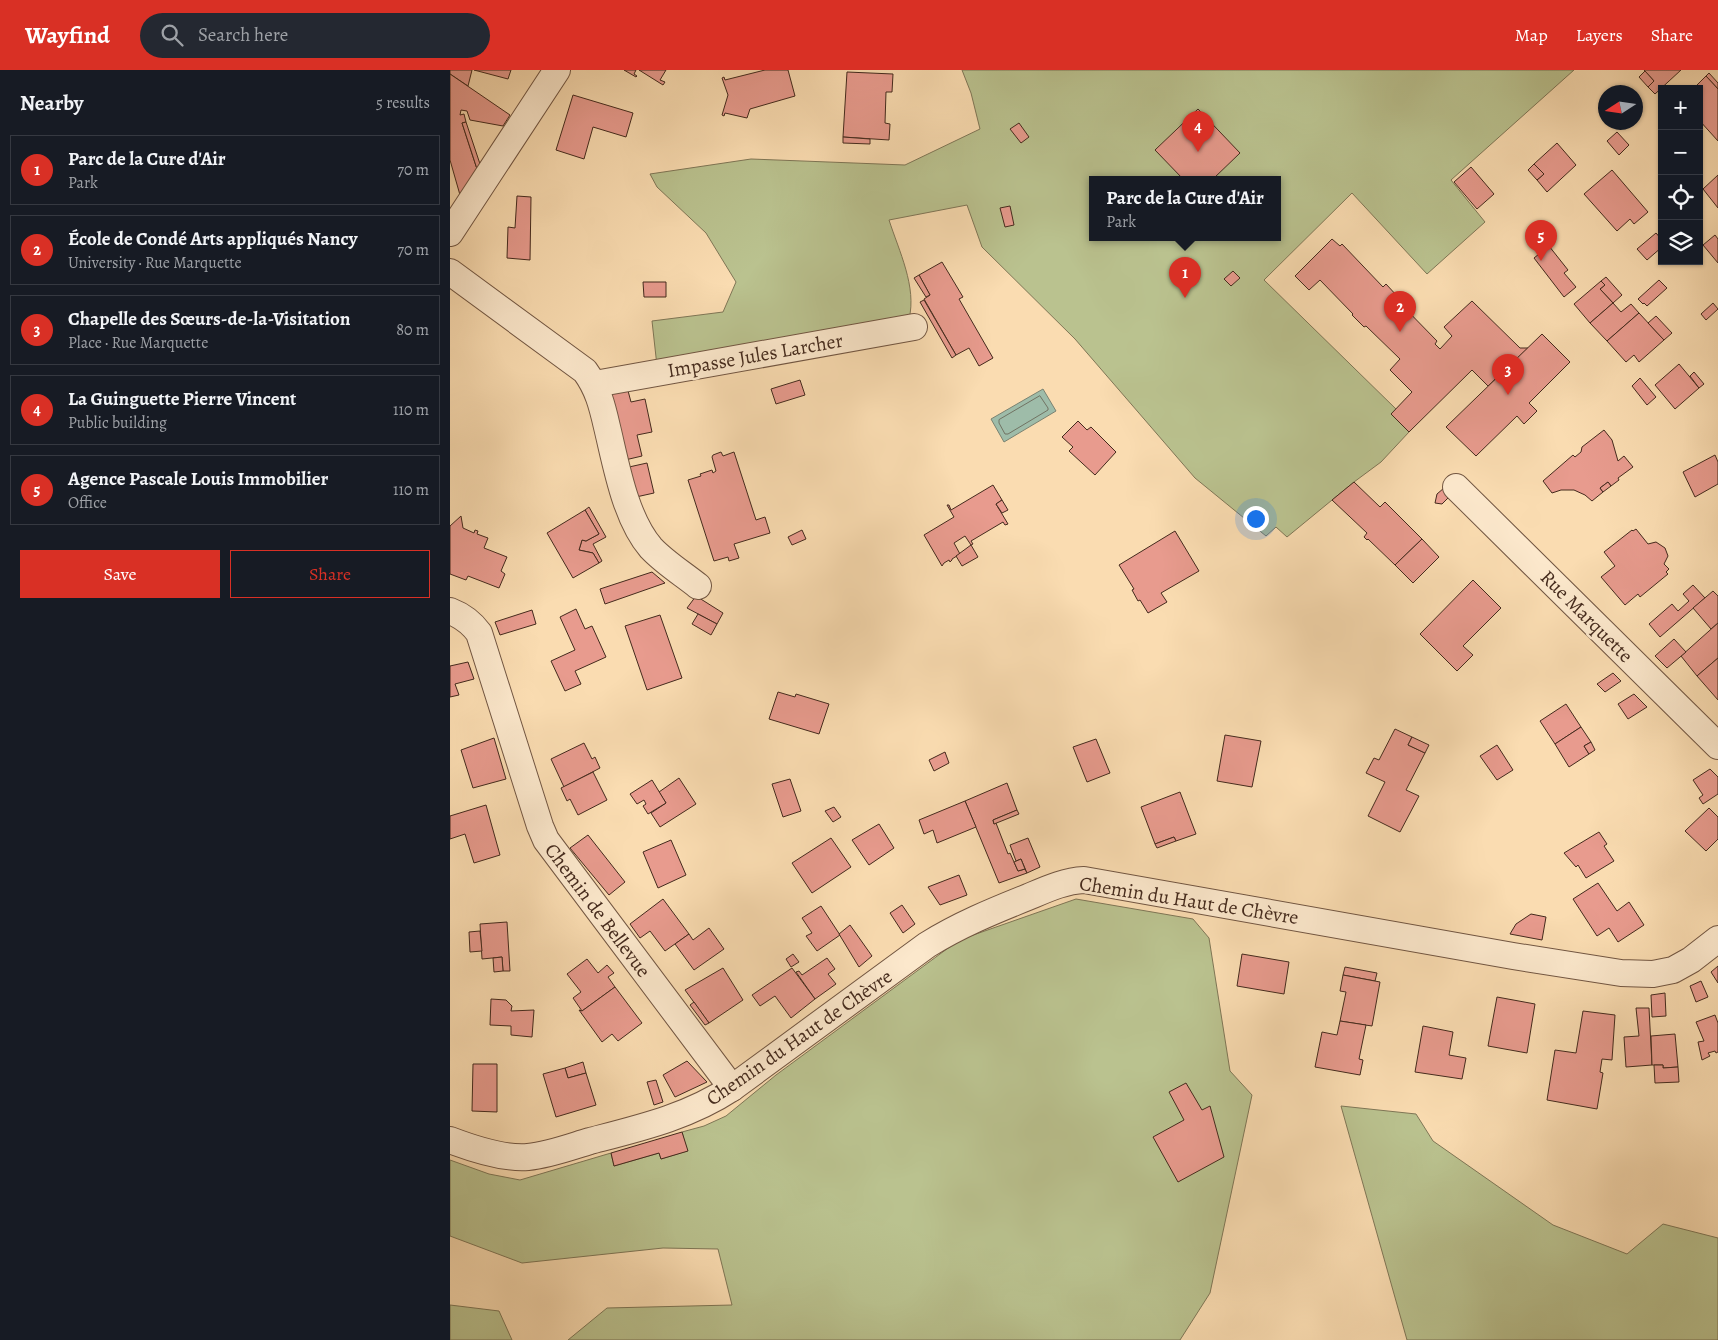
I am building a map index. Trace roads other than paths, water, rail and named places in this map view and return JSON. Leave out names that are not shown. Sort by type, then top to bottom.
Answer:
[{"type":"street","points":[[450,233],[557,70]]},
{"type":"street","points":[[450,272],[585,371],[595,384],[601,401],[626,500],[643,536],[652,548],[698,586]]},
{"type":"street","name":"Impasse Jules Larcher","points":[[595,384],[914,327]]},
{"type":"street","name":"Rue Marquette","points":[[1456,487],[1718,746]]},
{"type":"street","name":"Chemin de Bellevue","points":[[450,611],[464,617],[474,625],[479,633],[546,840],[732,1088]]},
{"type":"street","name":"Chemin du Haut de Chèvre","points":[[450,1140],[485,1151],[526,1158],[658,1122],[698,1108],[732,1088],[927,945],[948,932],[1005,906],[1074,880],[1084,880],[1621,973],[1653,974],[1673,970],[1698,955],[1718,939]]},
{"type":"water","points":[[1043,389],[1056,411],[1004,442],[991,419]]},
{"type":"place","name":"La Guinguette Pierre Vincent","points":[[1198,152]]},
{"type":"place","name":"Agence Pascale Louis Immobilier","points":[[1541,261]]},
{"type":"place","name":"Parc de la Cure d'Air","points":[[1185,298]]},
{"type":"place","name":"École de Condé Arts appliqués Nancy","points":[[1400,332]]},
{"type":"place","name":"Chapelle des Sœurs-de-la-Visitation","points":[[1508,395]]}]
